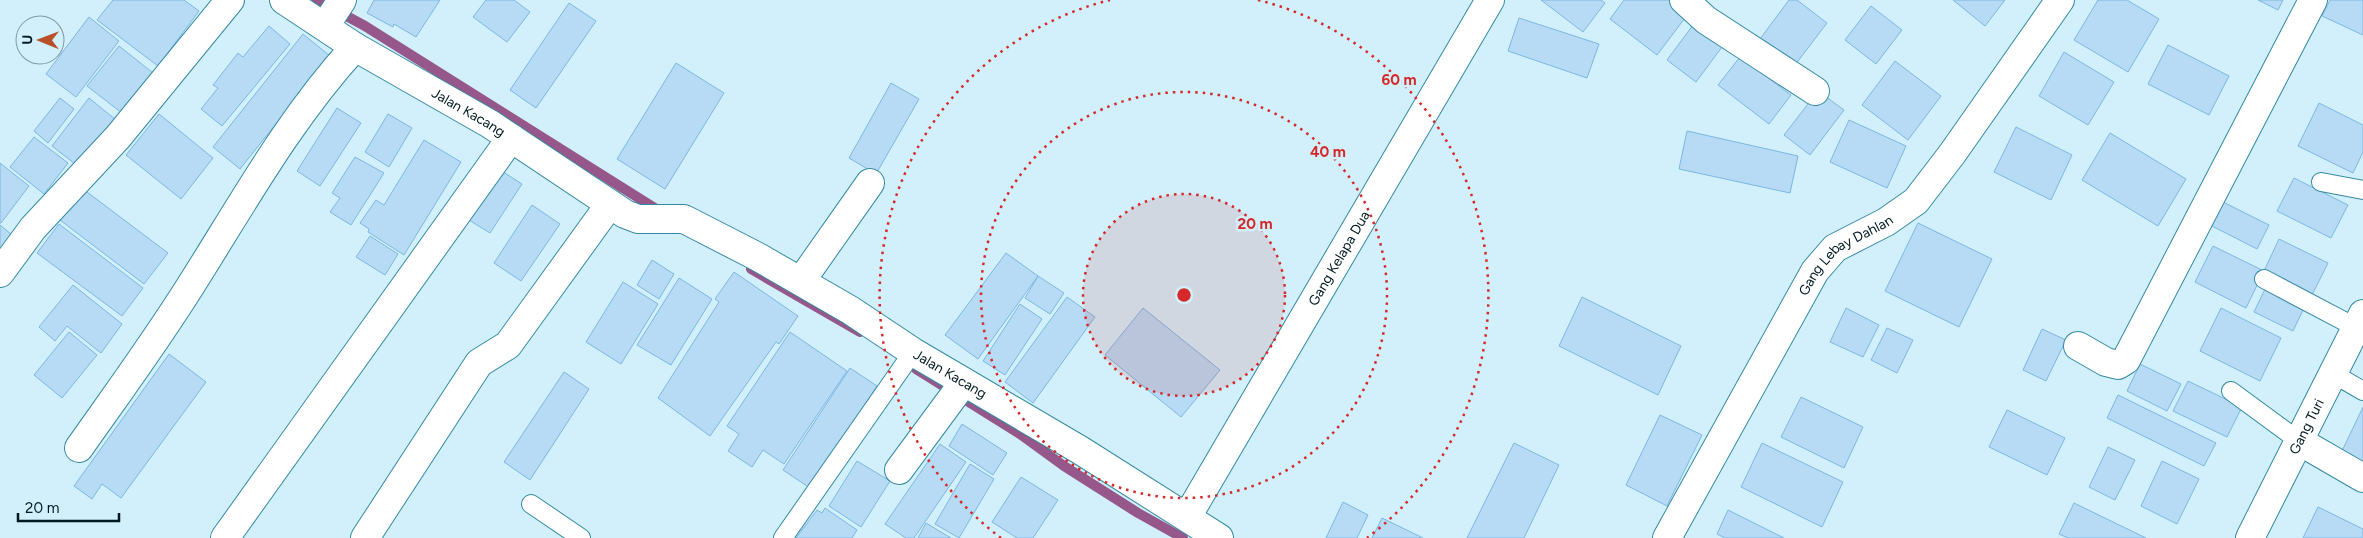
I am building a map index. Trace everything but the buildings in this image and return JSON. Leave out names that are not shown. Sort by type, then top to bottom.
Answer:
[{"type":"street","points":[[0,273],[33,228],[124,129],[230,0]]},
{"type":"street","name":"Jalan Kacang","points":[[284,0],[333,13],[354,47],[511,138],[626,214],[638,218],[666,218],[690,222],[801,281],[850,310],[957,392],[1187,517],[1219,538]]},
{"type":"street","name":"Gang Kelapa Dua","points":[[1187,517],[1490,0]]},
{"type":"street","points":[[1684,0],[1706,20],[1815,91]]},
{"type":"street","name":"Gang Lebay Dahlan","points":[[1667,538],[1814,271],[1835,248],[1886,222],[1916,201],[1952,154],[2060,0]]},
{"type":"street","points":[[2078,346],[2106,362],[2118,365],[2126,360],[2313,0]]},
{"type":"street","points":[[79,448],[143,358],[286,132],[314,94],[354,47]]},
{"type":"street","points":[[224,538],[511,138]]},
{"type":"street","points":[[801,281],[870,183]]},
{"type":"street","points":[[365,538],[479,363],[508,345],[610,204]]},
{"type":"street","name":"Gang Turi","points":[[2250,538],[2360,321]]},
{"type":"street","points":[[899,470],[957,392]]},
{"type":"street","points":[[2299,441],[2363,478]]},
{"type":"lane","points":[[2321,182],[2363,190]]},
{"type":"lane","points":[[2264,278],[2360,321]]},
{"type":"lane","points":[[783,538],[910,357]]},
{"type":"lane","points":[[2332,373],[2363,391]]},
{"type":"lane","points":[[2231,392],[2299,441]]},
{"type":"lane","points":[[531,504],[581,538]]},
{"type":"waterway","points":[[317,0],[365,26],[661,212]]},
{"type":"waterway","points":[[751,269],[860,332]]},
{"type":"waterway","points":[[916,369],[1020,434],[1064,466],[1138,513],[1183,538]]}]
